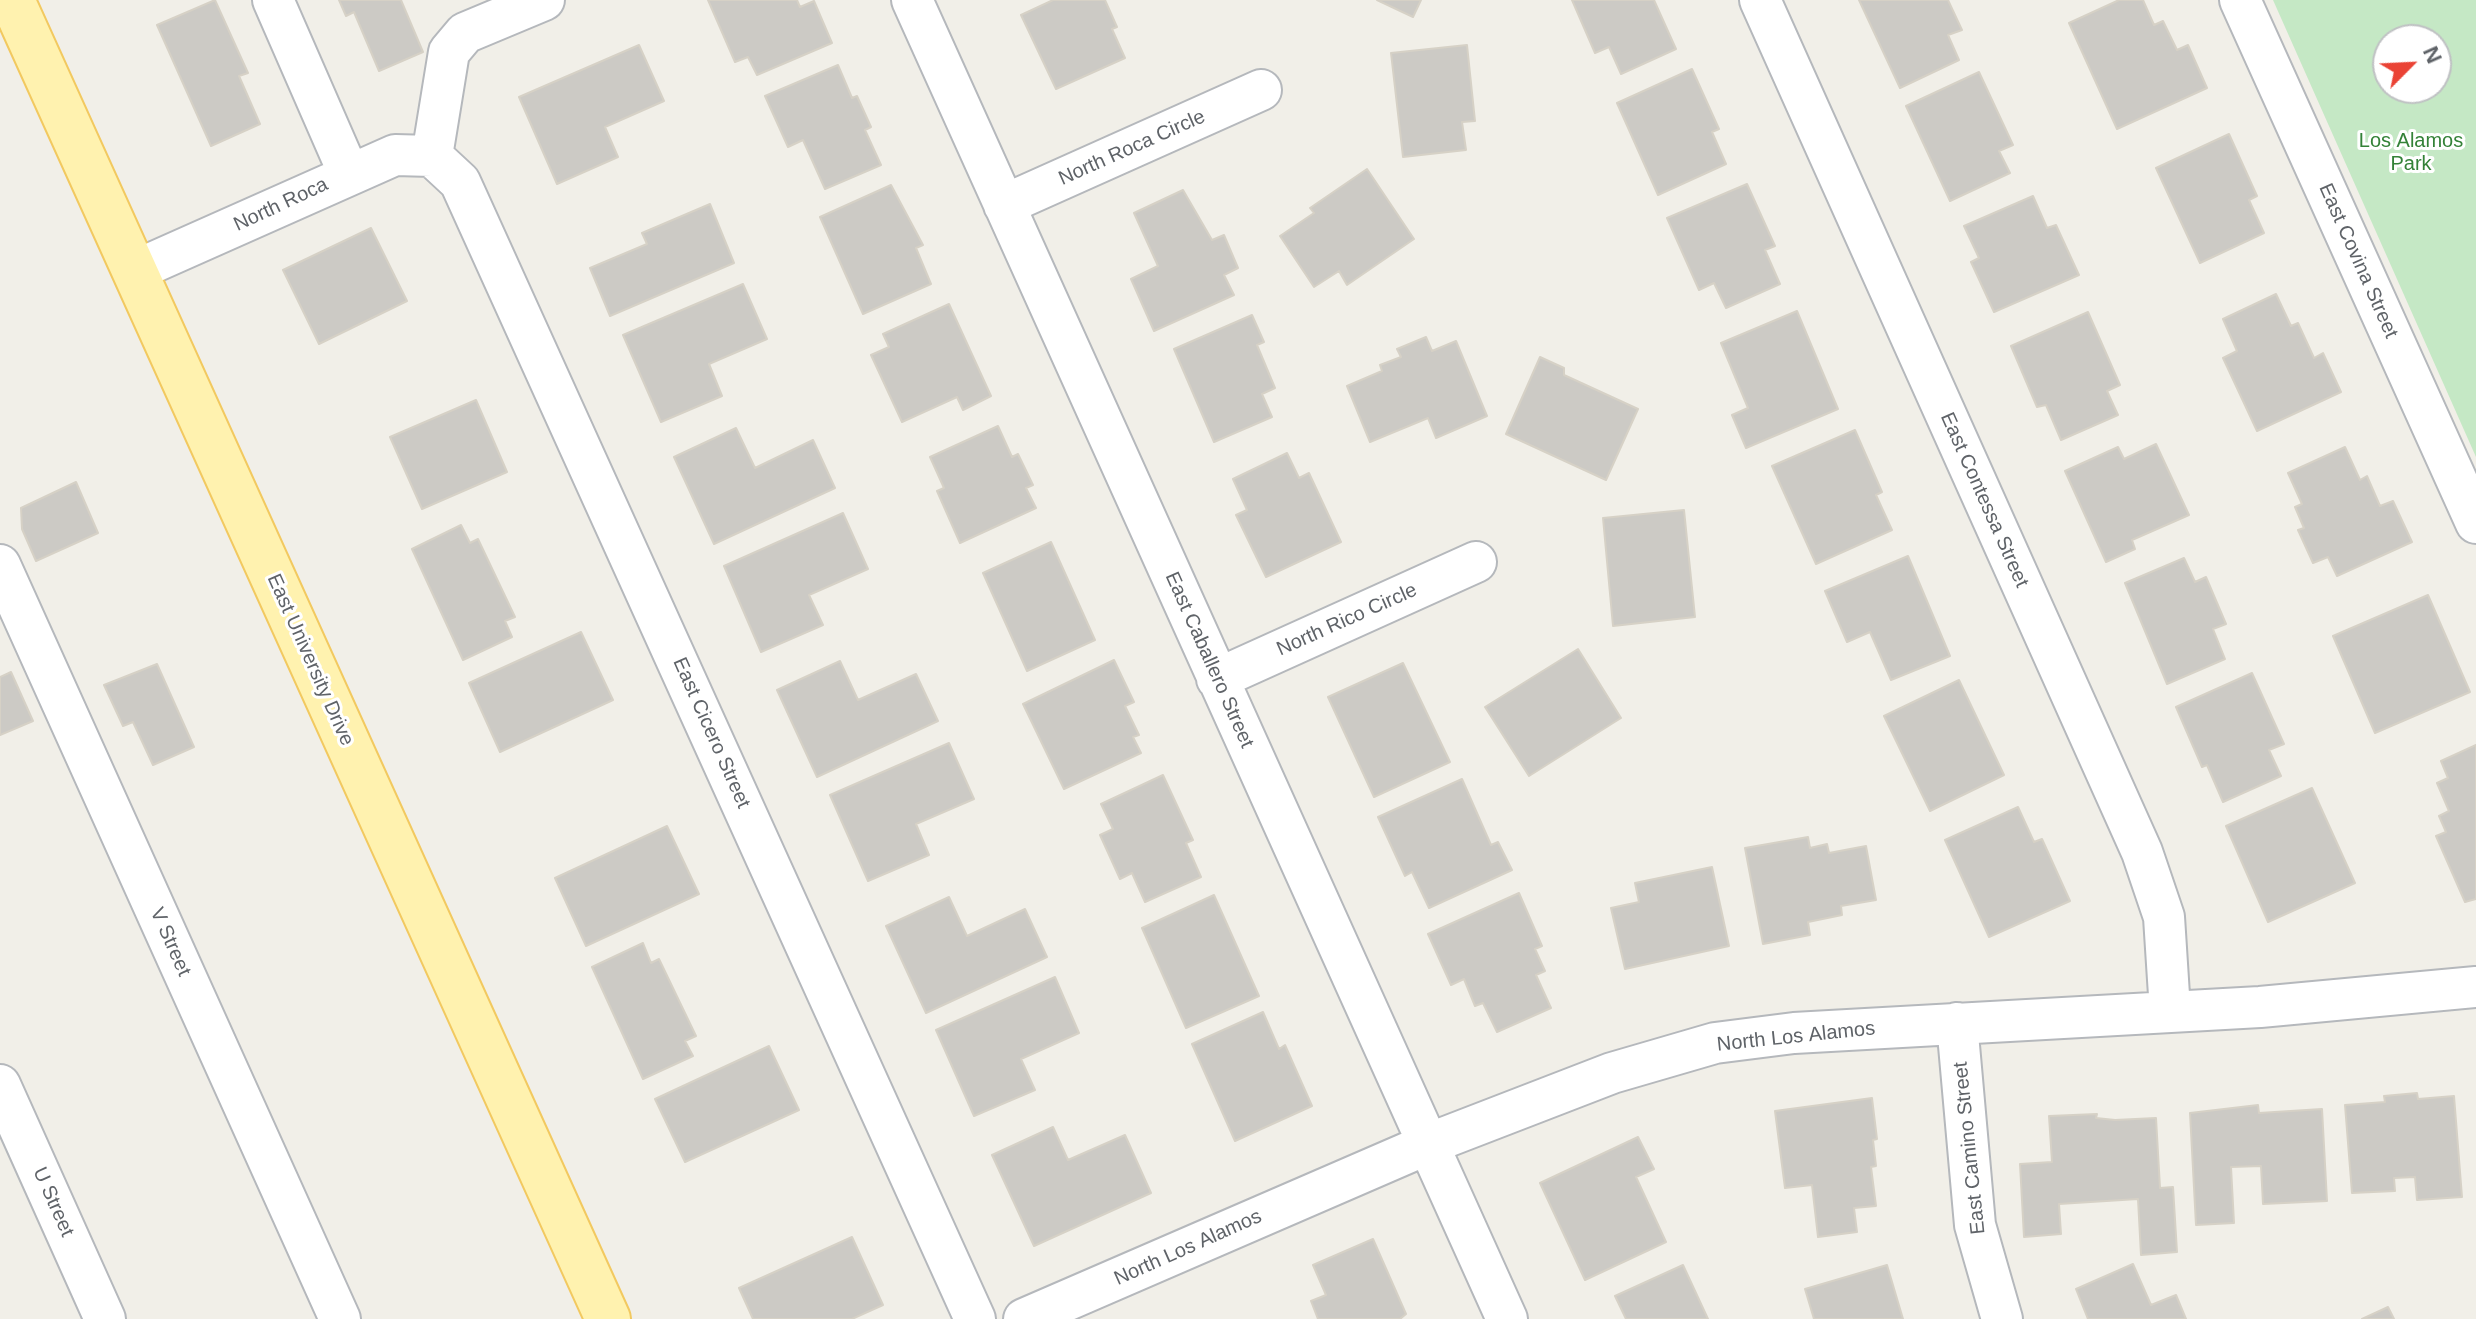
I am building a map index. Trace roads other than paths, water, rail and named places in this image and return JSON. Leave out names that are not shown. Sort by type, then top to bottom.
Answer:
[{"type":"main road","name":"East University Drive","points":[[12,0],[608,1319]]},
{"type":"street","points":[[273,0],[349,174]]},
{"type":"street","points":[[432,156],[449,52],[465,33],[544,0]]},
{"type":"street","name":"East Caballero Street","points":[[912,0],[1507,1319]]},
{"type":"street","name":"East Contessa Street","points":[[1760,0],[2142,852],[2164,917],[2170,1011]]},
{"type":"street","name":"East Covina Street","points":[[2240,0],[2476,523]]},
{"type":"street","name":"North Roca Circle","points":[[1004,205],[1261,90]]},
{"type":"street","name":"North Roca","points":[[134,271],[395,155],[432,156]]},
{"type":"street","name":"East Cicero Street","points":[[432,156],[460,182],[471,202],[975,1319]]},
{"type":"street","name":"North Rico Circle","points":[[1217,679],[1476,562]]},
{"type":"street","name":"V Street","points":[[0,565],[340,1319]]},
{"type":"street","name":"North Los Alamos","points":[[1024,1319],[1428,1144],[1612,1073],[1715,1043],[1794,1033],[2170,1011],[2476,987]]},
{"type":"street","name":"East Camino Street","points":[[1957,1023],[1975,1225],[2002,1319]]},
{"type":"street","name":"U Street","points":[[0,1085],[105,1319]]},
{"type":"park label","name":"Los Alamos Park","points":[[2411,152]]}]
